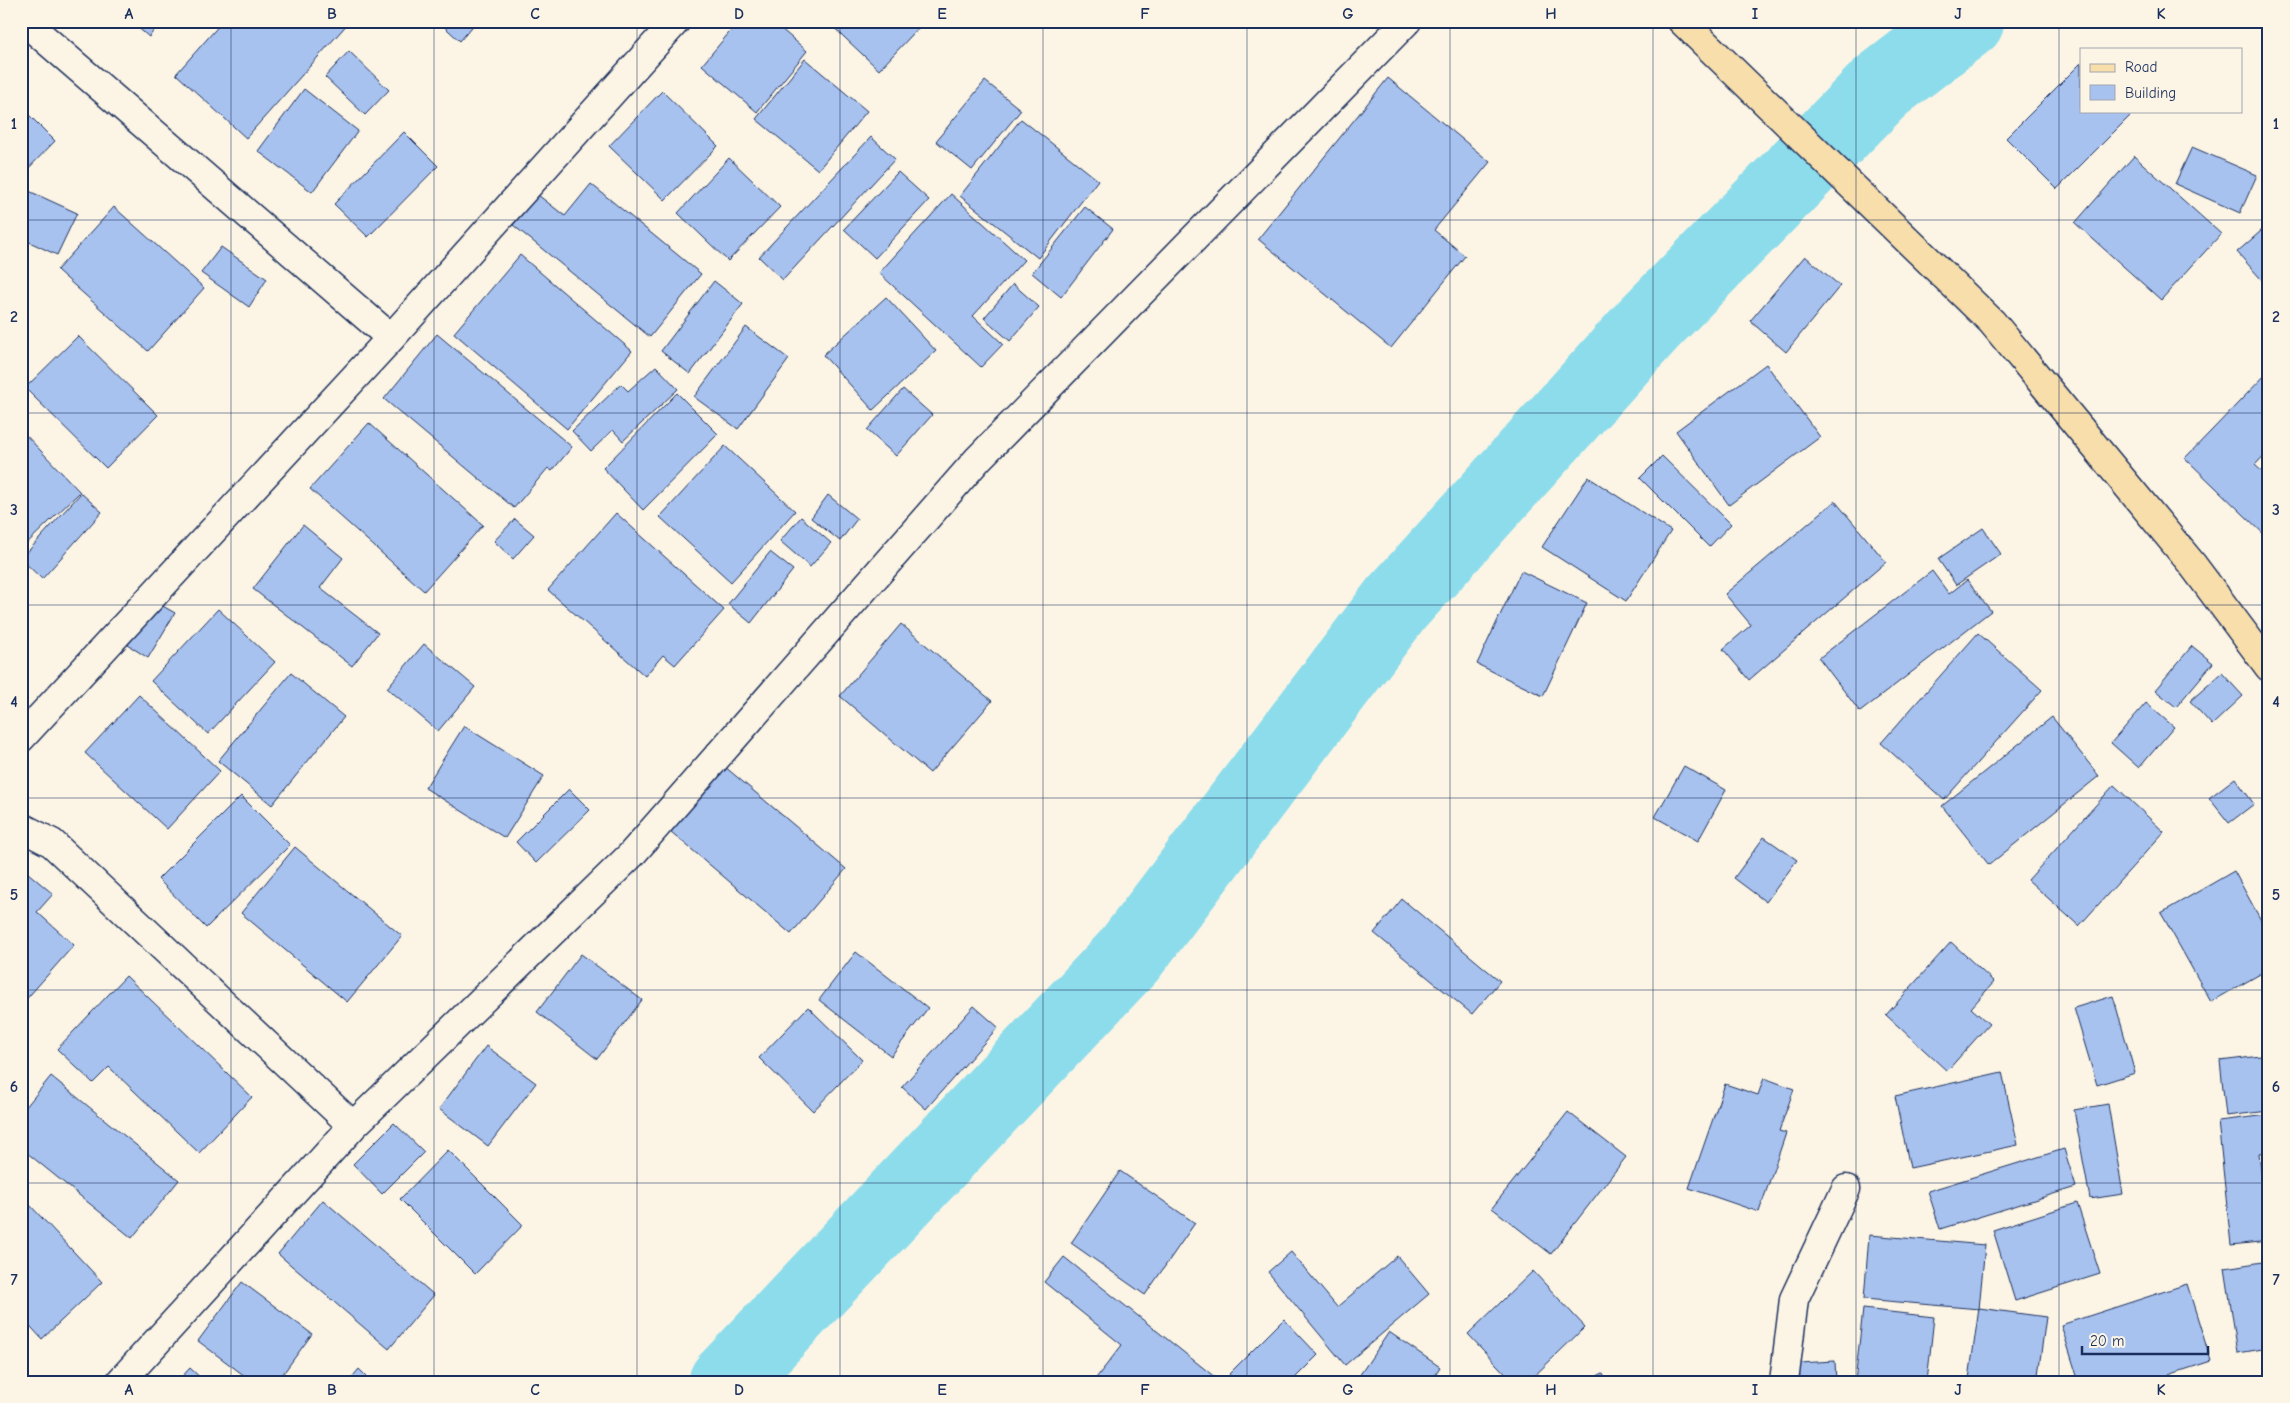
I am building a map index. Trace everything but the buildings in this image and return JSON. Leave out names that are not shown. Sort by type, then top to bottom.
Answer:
[{"type":"main road","points":[[1682,21],[1992,322],[2192,564],[2269,667]]},
{"type":"street","points":[[24,21],[391,338]]},
{"type":"street","points":[[21,738],[391,338],[676,21]]},
{"type":"street","points":[[120,1382],[353,1126],[631,855],[978,459],[1406,21]]},
{"type":"street","points":[[21,827],[52,843],[353,1126]]},
{"type":"street","points":[[1784,1382],[1794,1299],[1846,1189]]},
{"type":"waterway","points":[[726,1382],[1128,957],[1396,604],[1648,325],[1881,87],[1967,21]]}]
